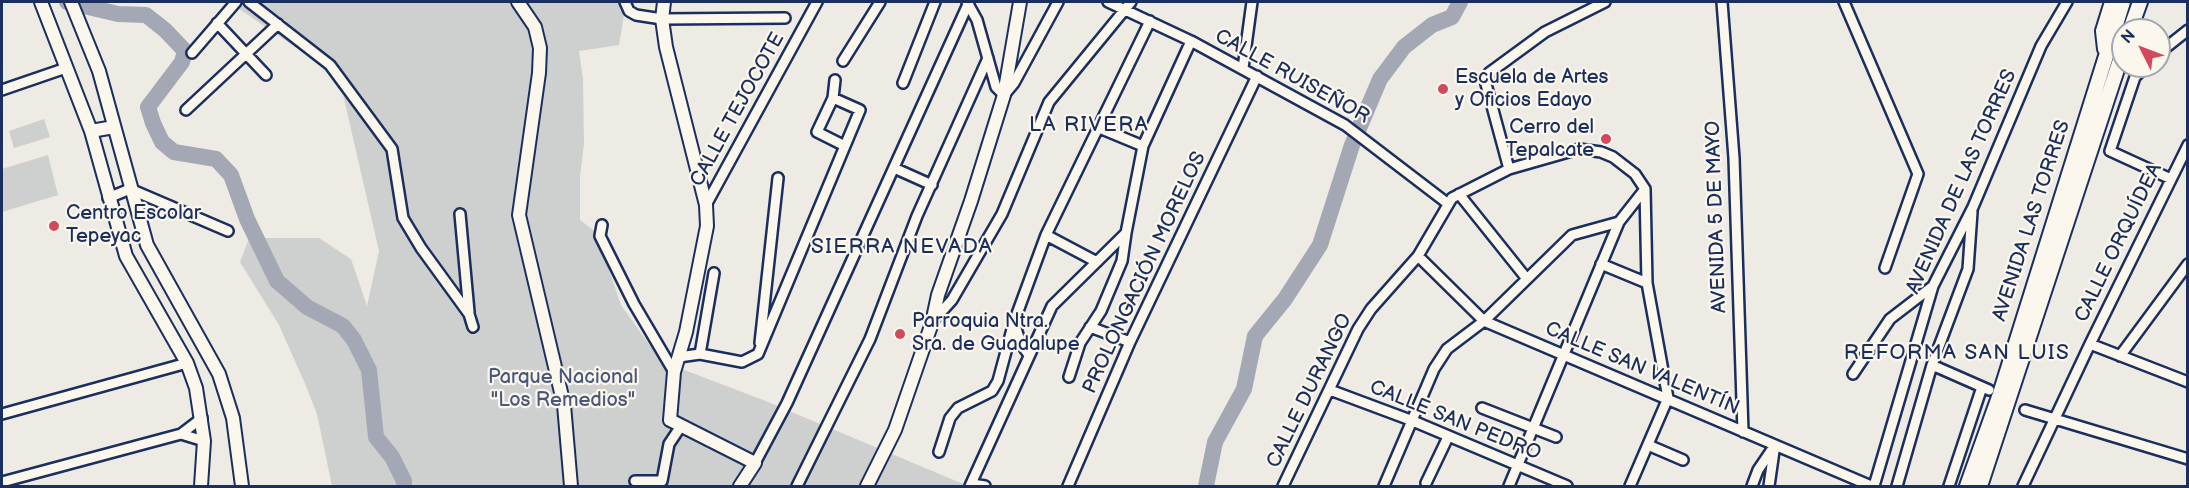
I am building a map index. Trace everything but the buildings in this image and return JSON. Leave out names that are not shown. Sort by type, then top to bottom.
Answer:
[{"type":"highway","points":[[2106,56],[2103,31],[2112,2]]},
{"type":"highway","name":"AVENIDA LAS TORRES","points":[[1967,486],[2000,394],[2123,2]]},
{"type":"highway","points":[[2134,18],[2140,2]]},
{"type":"highway","name":"AVENIDA LAS TORRES","points":[[1980,486],[2114,78]]},
{"type":"main road","points":[[40,2],[91,131],[126,256],[187,363],[202,418],[204,441],[201,486]]},
{"type":"main road","points":[[518,2],[535,27],[540,48],[539,73],[519,215],[564,405],[571,486]]},
{"type":"main road","points":[[664,2],[662,19],[666,47],[706,205],[707,226],[674,372],[675,423],[755,463],[740,486]]},
{"type":"main road","points":[[867,486],[895,430],[971,201],[1004,95],[1020,2]]},
{"type":"main road","points":[[74,7],[99,71],[147,245],[219,374],[233,418],[242,486]]},
{"type":"main road","points":[[91,131],[114,127]]},
{"type":"street","points":[[192,53],[236,2]]},
{"type":"street","points":[[249,2],[330,65],[392,149],[403,218],[421,248],[469,314]]},
{"type":"street","points":[[625,2],[629,11],[636,15],[662,19],[785,18]]},
{"type":"street","name":"CALLE TEJOCOTE","points":[[706,205],[818,2]]},
{"type":"street","points":[[843,62],[880,2]]},
{"type":"street","points":[[903,84],[935,2]]},
{"type":"street","points":[[968,2],[977,20],[996,87],[1004,95],[1014,83],[1058,2]]},
{"type":"street","points":[[755,463],[787,403],[968,2]]},
{"type":"street","name":"CALLE RUISEÑOR","points":[[1108,2],[1128,6],[1150,21],[1243,68],[1345,125],[1447,203]]},
{"type":"street","points":[[1243,68],[1252,2]]},
{"type":"street","points":[[1509,169],[1486,78],[1494,67],[1545,32],[1605,2]]},
{"type":"street","name":"AVENIDA 5 DE MAYO","points":[[1722,2],[1734,158],[1743,432]]},
{"type":"street","points":[[1844,2],[1918,174],[1885,268]]},
{"type":"street","name":"AVENIDA DE LAS TORRES","points":[[1873,486],[1933,286],[1972,207],[2041,46],[2067,2]]},
{"type":"street","points":[[932,323],[952,300],[1002,214],[1049,102],[1128,6]]},
{"type":"street","points":[[939,453],[950,418],[958,408],[992,391],[998,381],[1014,322],[1046,235],[1150,21]]},
{"type":"street","points":[[217,23],[266,75]]},
{"type":"street","points":[[186,110],[278,24]]},
{"type":"street","points":[[2171,43],[2187,30]]},
{"type":"street","points":[[1069,377],[1080,343],[1101,310],[1122,261],[1143,146],[1191,41]]},
{"type":"street","points":[[797,486],[870,339],[917,216],[988,58]]},
{"type":"street","points":[[2,90],[66,68]]},
{"type":"street","name":"PROLONGACIÓN MORELOS","points":[[1068,486],[1130,342],[1257,76]]},
{"type":"street","points":[[2135,78],[2110,151],[2171,179]]},
{"type":"street","points":[[835,80],[833,98],[817,132],[844,146]]},
{"type":"street","points":[[679,357],[700,354],[742,362],[758,354],[860,110],[833,98]]},
{"type":"street","points":[[1097,127],[1143,146]]},
{"type":"street","name":"CALLE ORQUÍDEA","points":[[2023,486],[2187,146]]},
{"type":"street","name":"CALLE DURANGO","points":[[1283,486],[1358,328],[1371,309],[1418,256],[1447,203],[1459,194],[1509,169],[1579,149],[1613,157],[1624,164],[1645,189]]},
{"type":"street","points":[[894,168],[932,185]]},
{"type":"street","points":[[758,354],[778,178]]},
{"type":"street","points":[[108,198],[130,189],[228,231]]},
{"type":"street","points":[[1509,486],[1619,222],[1645,189]]},
{"type":"street","points":[[1630,486],[1668,398],[1647,283],[1645,189]]},
{"type":"street","points":[[1459,194],[1527,279]]},
{"type":"street","points":[[1897,486],[1932,365],[1968,268],[1972,207]]},
{"type":"street","points":[[460,214],[469,314],[473,327]]},
{"type":"street","points":[[1384,486],[1447,348],[1484,321],[1572,235],[1619,222]]},
{"type":"street","points":[[602,225],[600,236],[634,304],[674,372]]},
{"type":"street","points":[[985,486],[971,485],[1052,306],[1126,233]]},
{"type":"street","points":[[1046,235],[1097,262]]},
{"type":"street","name":"CALLE SAN VALENTÍN","points":[[1418,256],[1484,321],[1873,486]]},
{"type":"street","points":[[1601,264],[1647,283]]},
{"type":"street","points":[[2120,356],[2187,264]]},
{"type":"street","points":[[700,354],[714,273]]},
{"type":"street","points":[[1853,374],[1890,319],[1933,286]]},
{"type":"street","points":[[1014,322],[1021,344],[1029,355]]},
{"type":"street","points":[[1089,327],[1130,342]]},
{"type":"street","points":[[2090,344],[2187,382]]},
{"type":"street","points":[[2,414],[187,363]]},
{"type":"street","points":[[1932,365],[1986,389],[1949,486]]},
{"type":"street","name":"CALLE SAN PEDRO","points":[[1330,390],[1567,486]]},
{"type":"street","points":[[1482,408],[1556,437]]},
{"type":"street","points":[[2025,410],[2187,459]]},
{"type":"street","points":[[2,482],[181,434],[202,418]]},
{"type":"street","points":[[635,481],[662,481],[675,423]]},
{"type":"street","points":[[181,434],[204,441]]},
{"type":"street","points":[[1426,483],[1448,437]]},
{"type":"street","points":[[1648,445],[1683,460]]},
{"type":"street","points":[[1752,486],[1758,470],[1775,446]]},
{"type":"street","points":[[1769,486],[1775,446]]},
{"type":"green space","name":"Parque Nacional \"Los Remedios\"","points":[[229,2],[620,2],[624,15],[619,45],[579,51],[583,79],[584,144],[580,176],[580,220],[596,232],[621,305],[661,361],[763,400],[968,486],[332,486],[317,414],[306,386],[279,325],[240,262],[249,238],[319,238],[351,259],[367,306],[379,251],[339,77]]},
{"type":"green space","points":[[44,119],[50,137],[14,148],[9,131]]},
{"type":"green space","points":[[48,155],[58,195],[2,212],[2,169]]},
{"type":"waterway","points":[[67,2],[118,14],[146,15],[165,30],[185,51],[182,62],[148,107],[162,142],[174,152],[216,159],[231,175],[247,219],[277,281],[307,307],[343,326],[354,340],[369,370],[376,437],[392,457],[404,481],[404,486]]},
{"type":"waterway","points":[[1206,486],[1215,442],[1244,389],[1255,336],[1285,299],[1320,245],[1352,145],[1380,79],[1404,47],[1432,25],[1452,17],[1460,2]]},
{"type":"place","name":"Escuela de Artes y Oficios Edayo","points":[[1443,89]]},
{"type":"place","name":"Cerro del Tepalcate","points":[[1606,139]]},
{"type":"place","name":"Centro Escolar Tepeyac","points":[[54,226]]},
{"type":"place","name":"Parroquia Ntra. Sra. de Guadalupe","points":[[900,334]]},
{"type":"district","name":"LA RIVERA","points":[[1089,126]]},
{"type":"district","name":"SIERRA NEVADA","points":[[902,248]]},
{"type":"district","name":"REFORMA SAN LUIS","points":[[1957,354]]}]
